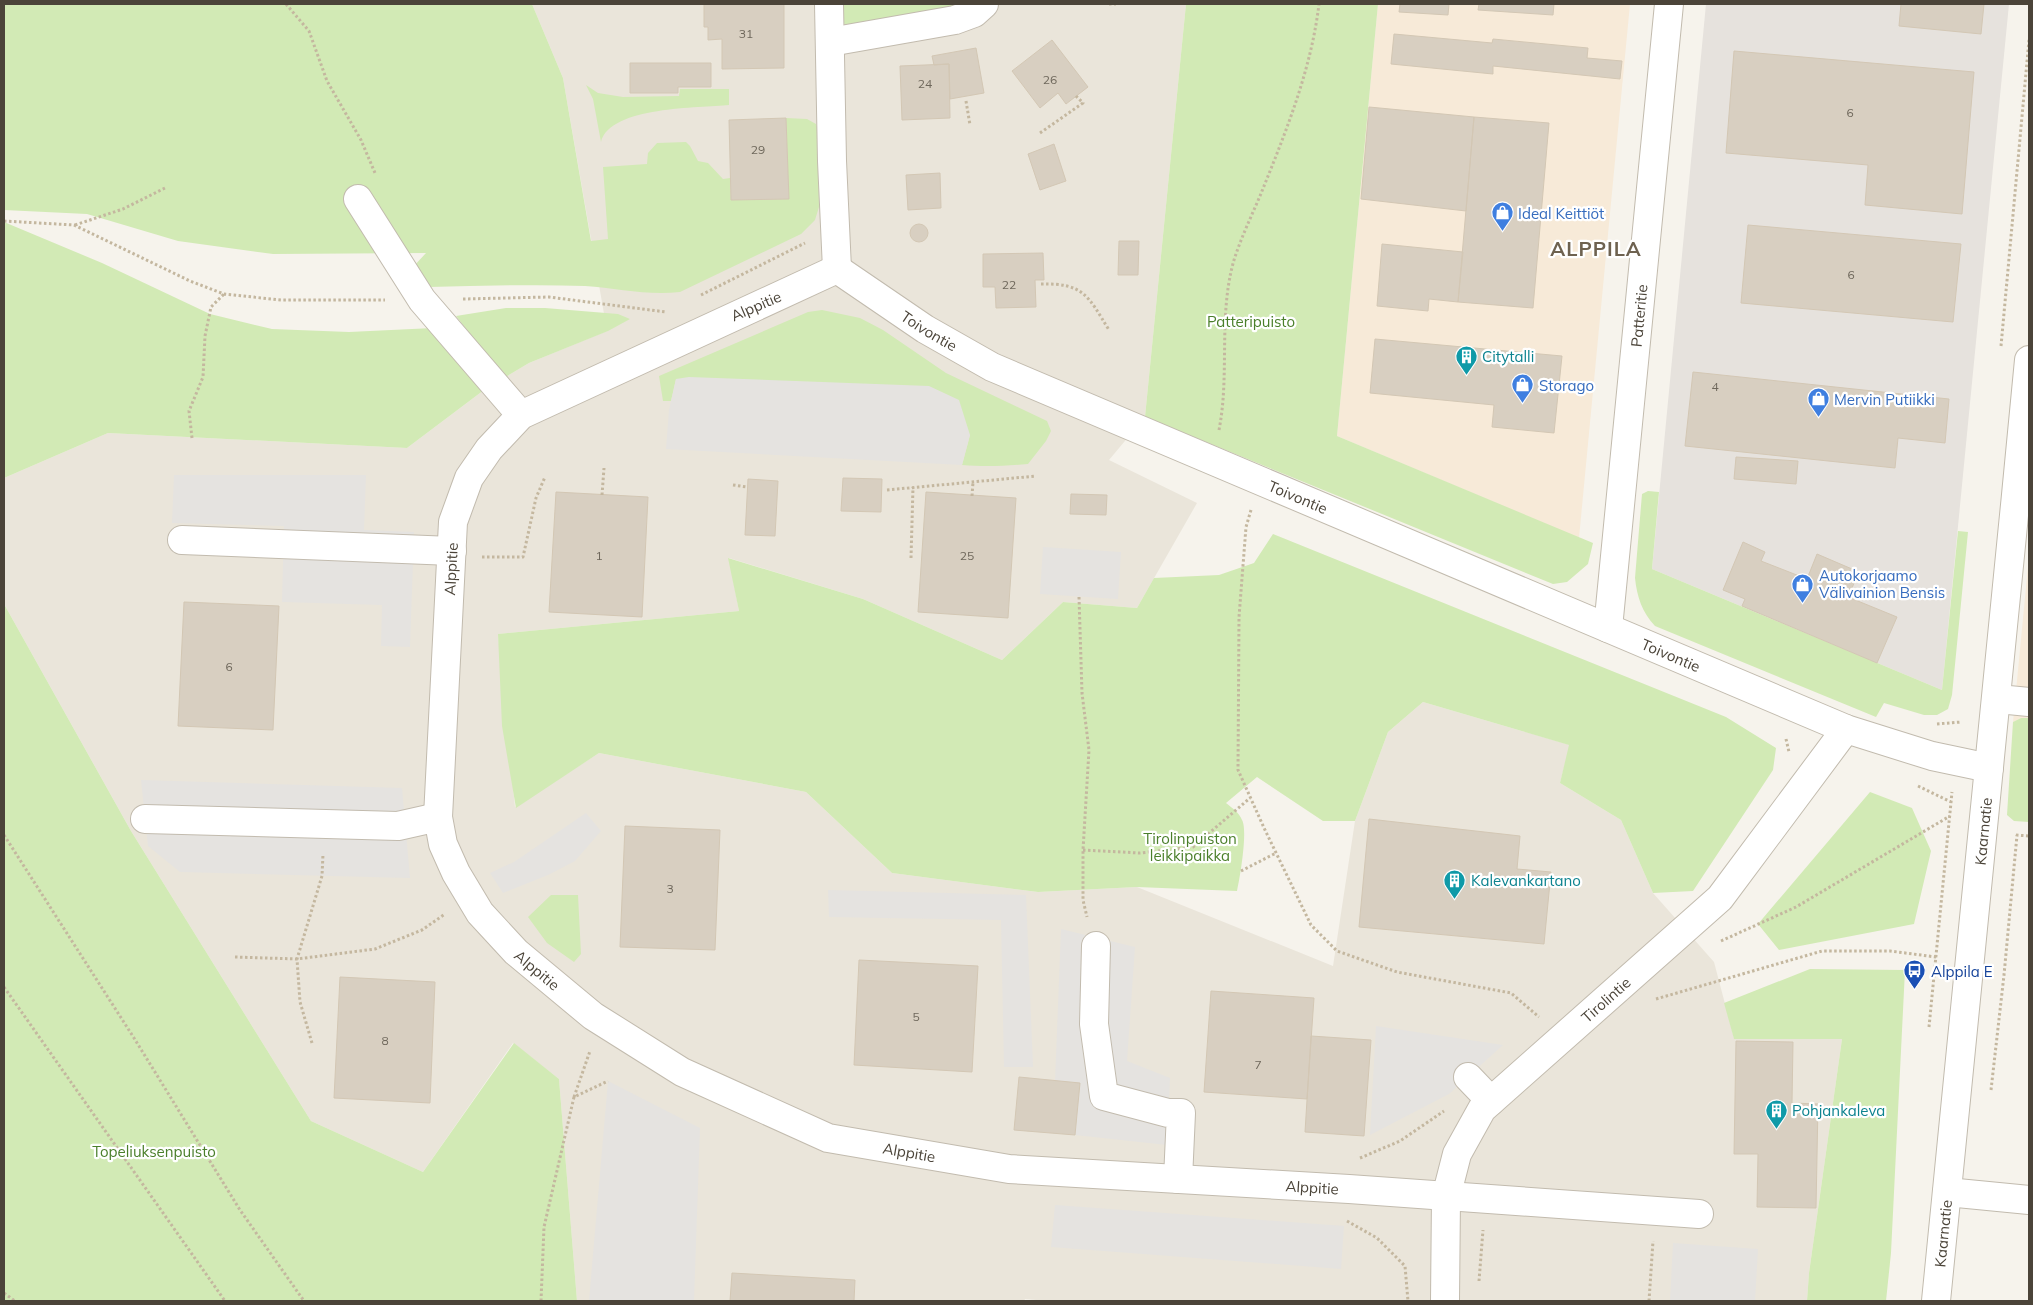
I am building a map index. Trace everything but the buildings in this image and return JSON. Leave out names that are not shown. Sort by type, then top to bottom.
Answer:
[{"type":"street","points":[[829,4],[832,161],[837,269]]},
{"type":"street","points":[[830,42],[956,20],[974,13],[984,4]]},
{"type":"street","name":"Patteritie","points":[[1608,628],[1668,4]]},
{"type":"street","points":[[358,198],[422,300],[521,415]]},
{"type":"street","name":"Toivontie","points":[[837,269],[925,329],[992,367],[1846,729],[1932,756],[1989,768]]},
{"type":"street","name":"Alppitie","points":[[837,269],[521,415],[489,449],[469,478],[453,522],[438,817],[443,844],[456,873],[480,913],[516,952],[593,1016],[682,1072],[828,1138],[1008,1169],[1699,1214]]},
{"type":"street","name":"Kaarnatie","points":[[1936,1301],[1989,768],[2021,546],[2029,371]]},
{"type":"street","points":[[182,540],[452,551]]},
{"type":"street","points":[[1998,699],[2029,702]]},
{"type":"street","name":"Tirolintie","points":[[1445,1301],[1446,1197],[1458,1154],[1482,1109],[1478,1088],[1720,898],[1846,729]]},
{"type":"street","points":[[145,819],[398,826],[438,817]]},
{"type":"street","points":[[1096,946],[1094,1024],[1104,1096],[1168,1113],[1181,1113],[1178,1179]]},
{"type":"street","points":[[1947,1192],[2029,1200]]},
{"type":"path","points":[[286,4],[309,31],[328,80],[361,140],[377,178]]},
{"type":"path","points":[[1109,4],[1116,4]]},
{"type":"path","points":[[1212,460],[1221,419],[1226,372],[1226,310],[1234,260],[1290,122],[1316,30],[1319,4]]},
{"type":"path","points":[[1040,133],[1083,103],[1076,96]]},
{"type":"path","points":[[966,101],[970,125]]},
{"type":"path","points":[[74,226],[123,209],[167,187]]},
{"type":"path","points":[[1041,284],[1070,286],[1080,290],[1092,302],[1109,330]]},
{"type":"path","points":[[192,438],[190,411],[204,377],[205,336],[211,307],[224,294]]},
{"type":"path","points":[[659,316],[668,312]]},
{"type":"path","points":[[602,494],[604,468]]},
{"type":"path","points":[[887,490],[1036,476]]},
{"type":"path","points":[[452,551],[470,556],[523,557],[536,498],[545,477]]},
{"type":"path","points":[[1262,481],[1246,527],[1239,617],[1238,770],[1311,925],[1337,952],[1397,972],[1511,993],[1541,1019]]},
{"type":"path","points":[[972,496],[973,482]]},
{"type":"path","points":[[733,485],[748,487]]},
{"type":"path","points":[[911,558],[914,486]]},
{"type":"path","points":[[1079,597],[1082,693],[1089,750],[1083,900],[1096,946]]},
{"type":"path","points":[[1785,735],[1789,759]]},
{"type":"path","points":[[1084,850],[1140,853],[1193,848],[1250,798]]},
{"type":"path","points":[[1720,941],[1796,907],[1950,816]]},
{"type":"path","points":[[312,1043],[300,1002],[297,959],[322,876],[324,824]]},
{"type":"path","points":[[4,835],[134,1038],[240,1210],[304,1301]]},
{"type":"path","points":[[1990,1099],[2017,835]]},
{"type":"path","points":[[1241,872],[1276,853]]},
{"type":"path","points":[[235,957],[297,959],[375,949],[422,930],[450,910]]},
{"type":"path","points":[[1648,1001],[1822,950],[1890,951],[1936,957]]},
{"type":"path","points":[[4,987],[225,1301]]},
{"type":"path","points":[[586,1045],[598,1053]]},
{"type":"path","points":[[541,1301],[544,1227],[574,1097],[591,1048]]},
{"type":"path","points":[[574,1097],[608,1081]]},
{"type":"path","points":[[1352,1161],[1400,1141],[1478,1088]]},
{"type":"path","points":[[1649,1301],[1654,1211]]},
{"type":"path","points":[[1346,1221],[1377,1238],[1405,1266],[1408,1301]]},
{"type":"path","points":[[4,1293],[15,1301]]},
{"type":"shaded area","points":[[532,4],[1186,4],[1145,417],[1109,460],[1197,503],[1137,608],[1063,602],[1002,660],[863,599],[729,558],[739,611],[498,634],[515,807],[599,753],[806,792],[892,873],[1038,892],[1137,887],[1333,966],[1355,821],[1388,732],[1423,702],[1570,745],[1560,783],[1621,820],[1653,893],[1714,962],[1734,1038],[1842,1039],[1809,1273],[1807,1301],[1047,1301],[1025,1299],[1024,1301],[577,1301],[559,1079],[513,1043],[423,1172],[311,1121],[131,831],[4,604],[4,478],[108,433],[407,448],[484,390],[529,363],[607,331],[563,78]]},
{"type":"shaded area","points":[[1378,4],[1630,4],[1579,538],[1337,436]]},
{"type":"shaded area","points":[[1706,4],[2009,4],[1942,690],[1652,569]]},
{"type":"shaded area","points":[[689,377],[929,386],[959,400],[970,435],[962,465],[666,449],[669,410],[676,379]]},
{"type":"shaded area","points":[[174,475],[366,475],[364,530],[414,532],[410,647],[381,646],[382,605],[282,602],[284,526],[172,523]]},
{"type":"shaded area","points":[[1043,547],[1121,552],[1118,599],[1040,594]]},
{"type":"shaded area","points":[[2029,556],[2029,718],[2021,718],[2013,722]]},
{"type":"shaded area","points":[[141,780],[402,788],[410,878],[180,872],[148,846]]},
{"type":"shaded area","points":[[586,813],[601,831],[575,861],[548,875],[503,893],[490,873],[514,862]]},
{"type":"shaded area","points":[[828,890],[1026,895],[1033,1067],[1004,1067],[1001,920],[829,917]]},
{"type":"shaded area","points":[[1061,929],[1135,947],[1127,1061],[1170,1078],[1167,1145],[1075,1135],[1080,1083],[1055,1082]]},
{"type":"shaded area","points":[[1376,1026],[1503,1045],[1449,1094],[1370,1135]]},
{"type":"shaded area","points":[[608,1081],[700,1128],[694,1301],[589,1301]]},
{"type":"shaded area","points":[[1055,1205],[1344,1226],[1341,1269],[1051,1247]]},
{"type":"shaded area","points":[[1673,1243],[1758,1249],[1755,1301],[1670,1301]]},
{"type":"green space","points":[[4,4],[532,4],[563,78],[591,241],[608,239],[603,167],[647,164],[648,153],[657,143],[686,142],[698,161],[708,163],[723,179],[730,178],[731,200],[789,199],[786,118],[807,119],[816,124],[818,132],[819,207],[815,220],[801,234],[680,292],[668,293],[566,285],[429,287],[413,267],[426,253],[273,254],[178,241],[87,214],[4,210]]},
{"type":"green space","points":[[842,4],[964,4],[846,27],[842,19]]},
{"type":"green space","name":"Patteripuisto","points":[[1186,4],[1378,4],[1337,436],[1593,543],[1588,564],[1567,582],[1553,584],[1145,417]]},
{"type":"green space","points":[[586,85],[598,93],[623,97],[679,96],[680,89],[729,89],[729,105],[658,111],[638,115],[621,121],[608,130],[601,142],[593,99]]},
{"type":"green space","points":[[4,222],[102,263],[210,314],[272,329],[349,332],[433,328],[484,390],[407,448],[108,433],[4,478]]},
{"type":"green space","points":[[506,308],[545,308],[618,314],[630,319],[608,331],[529,363],[504,378],[456,316]]},
{"type":"green space","points":[[822,310],[860,318],[883,330],[946,373],[1047,421],[1051,431],[1046,441],[1028,464],[962,465],[970,435],[676,379],[671,401],[663,401],[659,376],[808,312]]},
{"type":"green space","points":[[1648,491],[1659,492],[1652,569],[1942,690],[1958,531],[1968,532],[1952,695],[1948,709],[1937,715],[1924,715],[1884,703],[1876,717],[1655,626],[1641,604],[1635,578],[1642,494]]},
{"type":"green space","name":"Tirolinpuiston leikkipaikka","points":[[1273,534],[1726,717],[1776,748],[1773,770],[1693,891],[1653,893],[1621,820],[1560,783],[1569,745],[1423,702],[1388,732],[1355,821],[1323,821],[1257,777],[1226,803],[1235,810],[1244,825],[1243,854],[1237,891],[1137,887],[1038,892],[892,873],[806,792],[599,753],[516,808],[502,726],[498,634],[739,611],[728,558],[863,599],[1002,660],[1063,602],[1137,608],[1154,578],[1219,575],[1254,563]]},
{"type":"green space","name":"Topeliuksenpuisto","points":[[4,604],[131,831],[311,1121],[423,1172],[514,1043],[559,1079],[577,1301],[4,1301]]},
{"type":"green space","points":[[2021,718],[2029,718],[2029,822],[2014,821],[2007,815],[2013,722]]},
{"type":"green space","points":[[1870,792],[1912,808],[1931,851],[1914,924],[1779,950],[1758,924]]},
{"type":"green space","points":[[551,895],[578,895],[581,954],[574,962],[547,943],[528,917]]},
{"type":"green space","points":[[1810,969],[1905,970],[1891,1253],[1886,1301],[1807,1301],[1809,1273],[1842,1039],[1734,1039],[1724,1003]]},
{"type":"place","name":"Ideal Keittiöt","points":[[1502,232]]},
{"type":"place","name":"Citytalli","points":[[1466,375]]},
{"type":"place","name":"Storago","points":[[1523,404]]},
{"type":"place","name":"Mervin Putiikki","points":[[1818,418]]},
{"type":"place","name":"Autokorjaamo Välivainion Bensis","points":[[1803,603]]},
{"type":"place","name":"Kalevankartano","points":[[1455,899]]},
{"type":"place","name":"Alppila E","points":[[1915,990]]},
{"type":"place","name":"Pohjankaleva","points":[[1776,1129]]},
{"type":"district","name":"ALPPILA","points":[[1596,248]]}]
